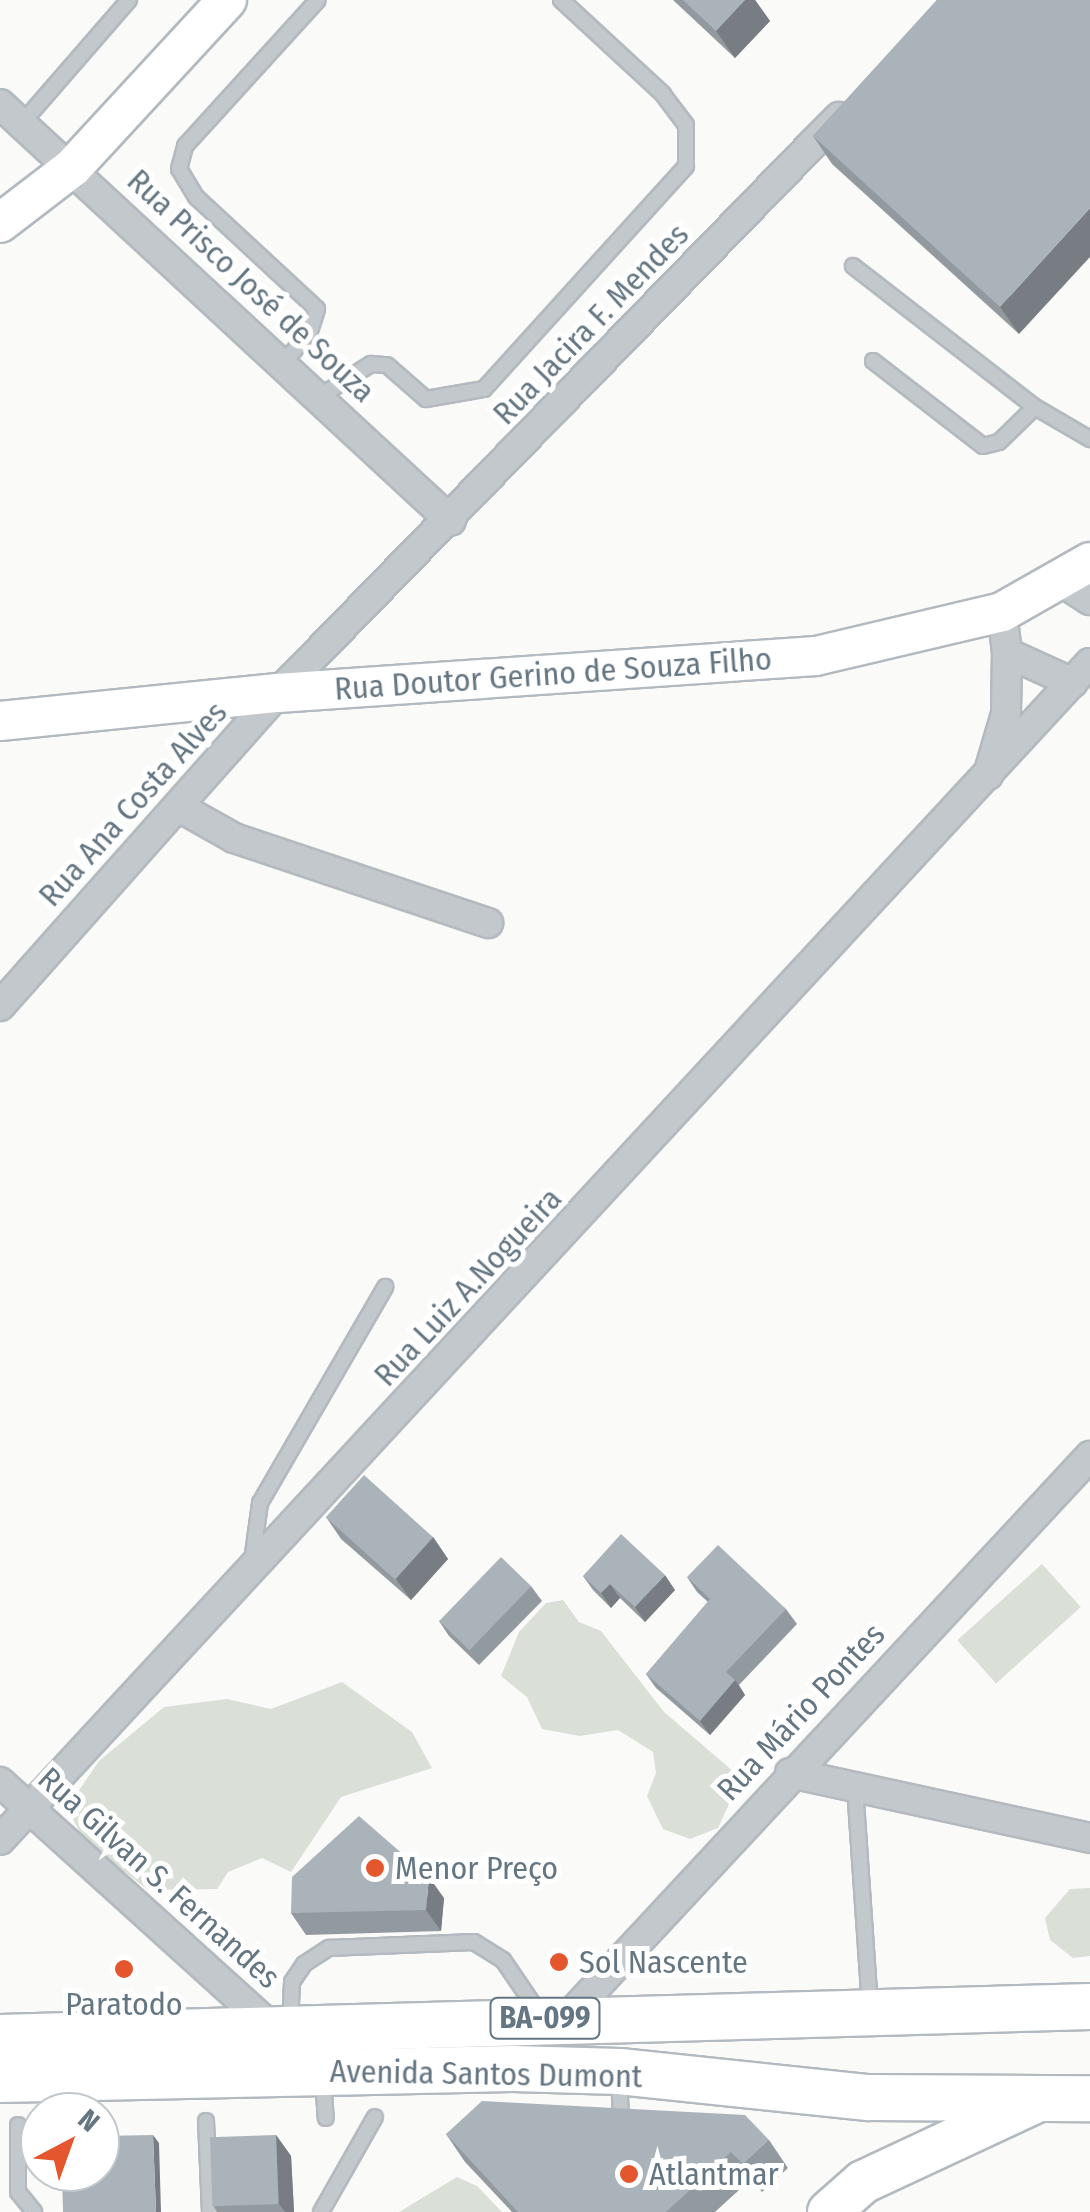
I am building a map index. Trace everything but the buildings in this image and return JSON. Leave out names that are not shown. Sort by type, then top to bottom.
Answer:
[{"type":"highway","name":"Avenida Santos Dumont","points":[[0,2037],[554,2018],[1090,2006]]},
{"type":"highway","name":"Avenida Santos Dumont","points":[[0,2079],[619,2071],[868,2097],[1090,2098]]},
{"type":"main road","points":[[0,223],[72,167],[227,0]]},
{"type":"main road","name":"Rua Doutor Gerino de Souza Filho","points":[[0,721],[278,693],[816,656],[1002,612],[1080,581]]},
{"type":"main road","points":[[829,2212],[863,2182],[1044,2098]]},
{"type":"street","name":"Rua Jacira F. Mendes","points":[[278,693],[451,521],[857,98]]},
{"type":"street","name":"Rua Prisco José de Souza","points":[[0,104],[451,521]]},
{"type":"street","name":"Rua Luiz A.Nogueira","points":[[986,782],[1006,714],[1007,653],[1002,612]]},
{"type":"street","name":"Rua Luiz A.Nogueira","points":[[0,1840],[986,782],[1082,673],[1007,653]]},
{"type":"street","name":"Rua Ana Costa Alves","points":[[0,1006],[278,693]]},
{"type":"street","points":[[179,807],[262,849],[488,924]]},
{"type":"street","name":"Rua Mário Pontes","points":[[554,2018],[1090,1456]]},
{"type":"street","points":[[790,1773],[1090,1838]]},
{"type":"street","name":"Rua Gilvan S. Fernandes","points":[[0,1782],[280,2026]]},
{"type":"lane","points":[[22,123],[129,0]]},
{"type":"lane","points":[[283,364],[310,332],[318,309],[196,197],[179,169],[185,146],[318,0]]},
{"type":"lane","points":[[319,397],[371,364],[386,366],[426,398],[484,388],[686,166],[686,125],[663,94],[561,0]]},
{"type":"lane","points":[[853,266],[1035,407],[1090,439]]},
{"type":"lane","points":[[873,361],[983,446],[999,442],[1035,407]]},
{"type":"lane","points":[[250,1572],[260,1502],[385,1287]]},
{"type":"lane","points":[[855,1787],[870,2011]]},
{"type":"lane","points":[[280,2026],[292,1982],[304,1964],[329,1948],[474,1942],[503,1960],[554,2018]]},
{"type":"lane","points":[[619,2071],[621,2118]]},
{"type":"lane","points":[[322,2072],[326,2118]]},
{"type":"lane","points":[[321,2212],[375,2117]]},
{"type":"lane","points":[[206,2121],[210,2212]]},
{"type":"lane","points":[[18,2126],[18,2192],[34,2212]]},
{"type":"shaded area","points":[[1042,1564],[1081,1607],[996,1683],[957,1640]]},
{"type":"shaded area","points":[[563,1600],[579,1622],[601,1631],[664,1712],[741,1778],[718,1828],[690,1839],[663,1829],[647,1796],[656,1773],[653,1752],[618,1730],[580,1736],[542,1729],[527,1697],[501,1676],[519,1632],[546,1603]]},
{"type":"shaded area","points":[[342,1682],[412,1732],[432,1768],[341,1797],[291,1872],[262,1858],[228,1872],[217,1889],[148,1890],[84,1840],[67,1808],[99,1761],[164,1707],[227,1699],[271,1709]]},
{"type":"shaded area","points":[[1090,1888],[1090,1956],[1073,1958],[1050,1940],[1045,1918],[1070,1889]]},
{"type":"shaded area","points":[[457,2177],[477,2186],[502,2212],[399,2212]]},
{"type":"place","name":"Menor Preço","points":[[375,1868]]},
{"type":"place","name":"Sol Nascente","points":[[559,1962]]},
{"type":"place","name":"Paratodo","points":[[124,1969]]},
{"type":"place","name":"Atlantmar","points":[[629,2174]]}]
